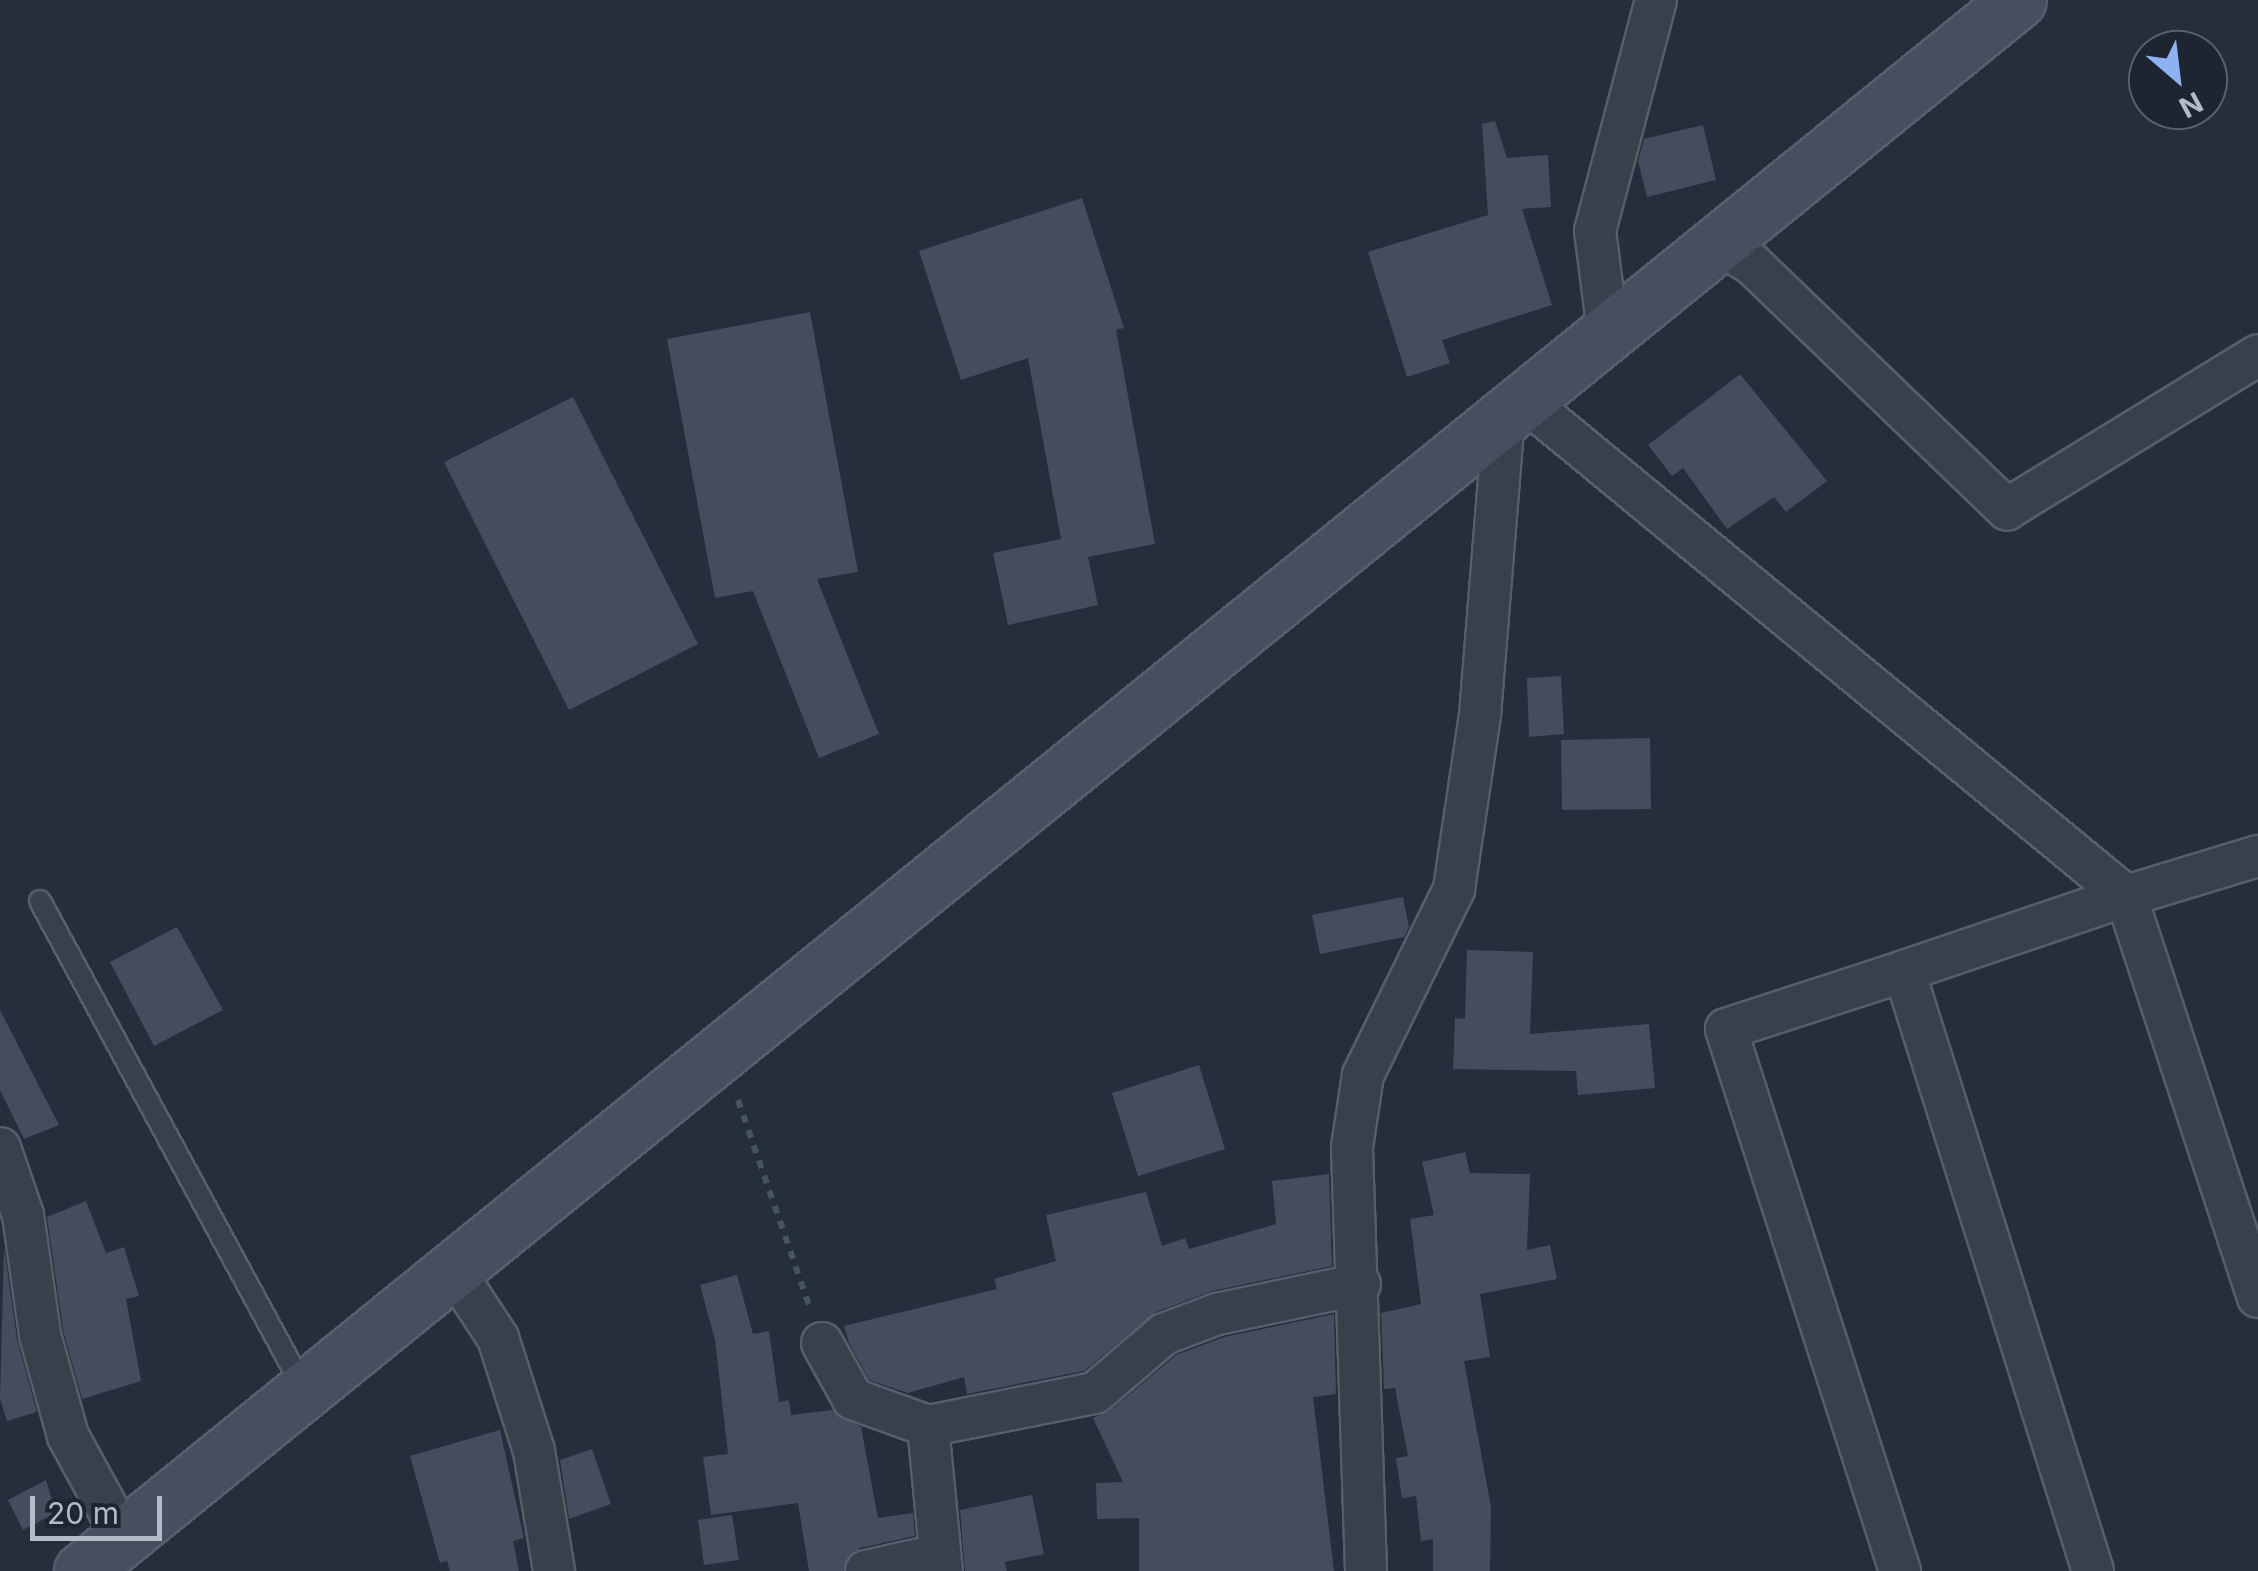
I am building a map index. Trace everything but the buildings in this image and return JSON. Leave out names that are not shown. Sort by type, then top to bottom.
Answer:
[{"type":"main road","points":[[82,1571],[452,1268],[723,1056],[2018,0]]},
{"type":"street","points":[[1608,332],[1595,232],[1656,0]]},
{"type":"street","points":[[1718,242],[1752,264],[2007,509],[2258,356]]},
{"type":"street","points":[[1514,408],[2126,896],[2258,1297]]},
{"type":"street","points":[[1366,1571],[1360,1284],[1352,1147],[1363,1075],[1454,889],[1480,715],[1514,408]]},
{"type":"street","points":[[1900,1571],[1726,1029],[2258,856]]},
{"type":"street","points":[[1904,971],[2093,1571]]},
{"type":"street","points":[[0,1148],[23,1215],[40,1335],[68,1436],[124,1537]]},
{"type":"street","points":[[452,1268],[498,1338],[534,1451],[554,1571]]},
{"type":"street","points":[[822,1343],[853,1400],[928,1426],[1095,1392],[1164,1334],[1217,1314],[1360,1284]]},
{"type":"street","points":[[866,1571],[941,1563],[928,1426]]},
{"type":"lane","points":[[40,901],[304,1389]]},
{"type":"path","points":[[723,1056],[822,1343]]}]
